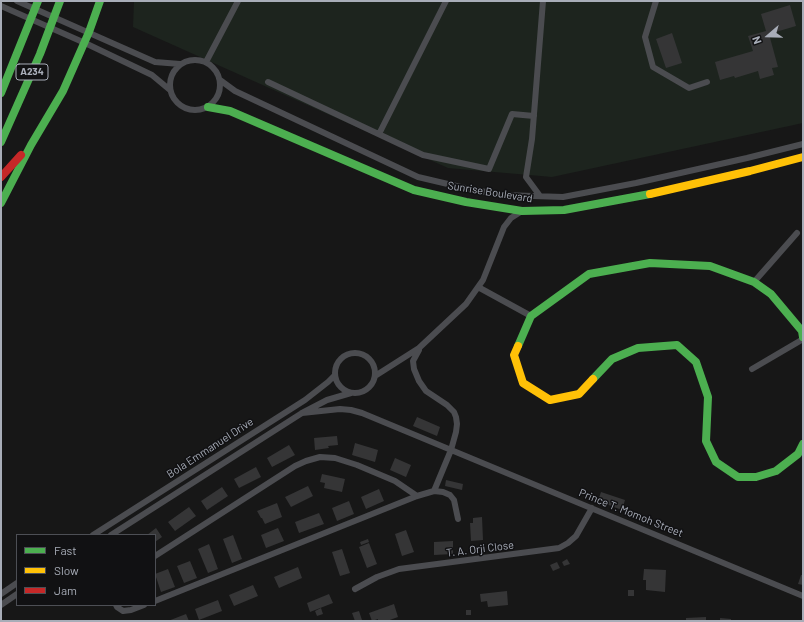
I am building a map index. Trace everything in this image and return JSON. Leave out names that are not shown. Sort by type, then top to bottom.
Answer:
[{"type":"main road","name":"A234","points":[[1,93],[38,1]]},
{"type":"main road","name":"A234","points":[[1,142],[40,54],[60,1]]},
{"type":"main road","points":[[1,202],[62,91],[85,43],[100,1]]},
{"type":"main road","name":"Sunrise Boulevard","points":[[208,107],[230,111],[414,190],[466,202],[522,211],[564,210],[639,196],[750,171],[803,157]]},
{"type":"main road","points":[[1,177],[31,145]]},
{"type":"main road","points":[[803,338],[802,331],[771,294],[754,282],[710,266],[650,263],[589,274],[531,316],[514,355],[523,383],[550,400],[579,394],[612,359],[638,348],[677,345],[696,362],[708,397],[706,441],[716,462],[738,477],[756,477],[776,471],[798,454],[803,444]]},
{"type":"street","points":[[17,1],[155,62],[180,64]]},
{"type":"street","points":[[206,62],[238,1]]},
{"type":"street","points":[[379,134],[446,1]]},
{"type":"street","points":[[540,196],[526,177],[532,139],[543,1]]},
{"type":"street","points":[[656,1],[645,37],[653,67],[689,88],[707,82]]},
{"type":"street","points":[[1,6],[85,43],[152,75],[170,90]]},
{"type":"street","points":[[199,60],[206,62],[217,72],[221,87],[219,95],[215,102],[201,110],[193,111],[185,109],[173,98],[170,90],[171,76],[180,64],[186,61],[199,60]]},
{"type":"street","name":"Sunrise Boulevard","points":[[220,80],[235,91],[418,178],[503,195],[563,197],[636,183],[803,144]]},
{"type":"street","points":[[268,82],[423,155],[489,169],[512,114],[534,116]]},
{"type":"street","points":[[375,376],[419,348],[466,304],[483,280],[504,226],[511,218],[522,211]]},
{"type":"street","points":[[754,282],[797,233]]},
{"type":"street","points":[[478,287],[531,316]]},
{"type":"street","points":[[752,369],[803,338]]},
{"type":"street","points":[[419,348],[413,361],[414,369],[419,381],[426,391],[447,405],[454,412],[458,424],[451,450],[434,491]]},
{"type":"street","points":[[349,354],[362,354],[373,363],[375,376],[369,388],[358,393],[352,393],[345,391],[336,382],[335,368],[343,357],[349,354]]},
{"type":"street","name":"Bola Emmanuel Drive","points":[[95,534],[305,400],[335,375]]},
{"type":"street","name":"Bola Emmanuel Drive","points":[[121,532],[302,413],[327,400],[352,393]]},
{"type":"street","name":"Prince T. Momoh Street","points":[[302,413],[340,409],[362,413],[803,596]]},
{"type":"street","points":[[156,555],[295,466],[320,457],[335,458],[357,464],[395,481],[417,496]]},
{"type":"street","points":[[156,601],[417,496],[434,491],[443,492],[450,495],[454,500],[458,519]]},
{"type":"street","name":"T. A. Orji Close","points":[[355,589],[378,577],[399,569],[559,548],[576,536],[592,508]]},
{"type":"street","points":[[1,594],[16,584]]},
{"type":"street","points":[[1,605],[16,595]]},
{"type":"street","points":[[116,606],[123,610],[131,610],[141,606]]},
{"type":"shaded area","points":[[134,1],[803,1],[803,123],[552,177],[448,168],[133,27]]},
{"type":"building","points":[[790,5],[796,26],[769,34],[778,67],[772,68],[774,75],[760,79],[758,71],[735,78],[734,76],[720,80],[715,62],[753,51],[748,36],[766,31],[761,14]]},
{"type":"building","points":[[672,33],[682,63],[666,68],[656,39]]},
{"type":"building","points":[[417,417],[440,427],[437,436],[413,426]]},
{"type":"building","points":[[337,436],[338,445],[315,450],[314,438]]},
{"type":"building","points":[[355,443],[378,450],[375,462],[352,455]]},
{"type":"building","points":[[289,445],[295,455],[272,467],[267,458]]},
{"type":"building","points":[[395,458],[411,465],[406,477],[390,470]]},
{"type":"building","points":[[256,467],[261,477],[239,488],[234,479]]},
{"type":"building","points":[[322,474],[345,479],[342,492],[324,488],[325,483],[320,482]]},
{"type":"building","points":[[446,480],[463,484],[462,490],[445,486]]},
{"type":"building","points":[[308,486],[313,496],[291,507],[285,497]]},
{"type":"building","points":[[222,487],[228,496],[207,510],[201,501]]},
{"type":"building","points":[[379,489],[384,501],[366,509],[361,497]]},
{"type":"building","points":[[601,492],[625,500],[622,510],[598,501]]},
{"type":"building","points":[[349,501],[354,514],[337,521],[332,508]]},
{"type":"building","points":[[277,503],[282,517],[265,524],[257,511]]},
{"type":"building","points":[[189,507],[196,516],[175,531],[168,522]]},
{"type":"building","points":[[319,513],[324,524],[299,533],[295,522]]},
{"type":"building","points":[[482,517],[483,540],[471,541],[470,523],[473,523],[473,518]]},
{"type":"building","points":[[156,528],[162,537],[156,541],[156,534],[148,534]]},
{"type":"building","points":[[278,528],[284,541],[266,548],[261,535]]},
{"type":"building","points":[[406,530],[414,552],[402,556],[395,534]]},
{"type":"building","points":[[233,535],[242,559],[232,563],[223,539]]},
{"type":"building","points":[[368,539],[369,542],[361,545],[360,542]]},
{"type":"building","points":[[453,541],[453,554],[434,555],[434,542]]},
{"type":"building","points":[[369,543],[377,564],[367,568],[359,547]]},
{"type":"building","points":[[209,544],[218,569],[208,573],[198,549]]},
{"type":"building","points":[[342,549],[350,573],[340,576],[332,552]]},
{"type":"building","points":[[567,559],[570,564],[564,566],[562,562]]},
{"type":"building","points":[[190,561],[197,578],[184,583],[177,566]]},
{"type":"building","points":[[557,562],[560,568],[553,571],[550,565]]},
{"type":"building","points":[[298,567],[302,578],[279,588],[274,577]]},
{"type":"building","points":[[168,569],[175,587],[161,592],[156,574]]},
{"type":"building","points":[[644,569],[666,570],[665,592],[646,590],[646,580],[643,580]]},
{"type":"building","points":[[801,575],[803,575],[803,585],[798,584]]},
{"type":"building","points":[[253,585],[258,596],[234,606],[229,595]]},
{"type":"building","points":[[628,590],[634,590],[634,596],[628,596]]},
{"type":"building","points":[[507,591],[508,605],[488,607],[487,601],[481,602],[480,594]]},
{"type":"building","points":[[329,594],[333,603],[310,612],[307,603]]},
{"type":"building","points":[[218,600],[222,611],[199,620],[195,609]]},
{"type":"building","points":[[394,604],[398,617],[387,621],[378,621],[378,619],[372,621],[369,613]]},
{"type":"building","points":[[321,608],[323,614],[317,616],[315,611]]},
{"type":"building","points":[[466,610],[471,610],[471,615],[466,615]]},
{"type":"building","points":[[359,611],[362,620],[355,621],[352,613]]},
{"type":"building","points":[[186,614],[189,621],[168,621]]},
{"type":"building","points":[[706,617],[706,621],[686,621],[686,618]]},
{"type":"building","points":[[720,618],[731,619],[731,621],[720,621]]},
{"type":"traffic: fast","points":[[1,93],[38,1]]},
{"type":"traffic: fast","points":[[1,142],[40,54],[60,1]]},
{"type":"traffic: fast","points":[[1,203],[31,145],[63,91],[89,32],[100,1]]},
{"type":"traffic: fast","points":[[208,107],[230,111],[414,190],[466,202],[522,211],[564,210],[650,194]]},
{"type":"traffic: fast","points":[[518,346],[531,316],[589,274],[650,263],[710,266],[754,282],[771,294],[802,331],[803,337]]},
{"type":"traffic: fast","points":[[593,379],[612,359],[638,348],[677,345],[696,362],[708,397],[706,441],[716,462],[738,477],[756,477],[776,471],[798,454],[803,444]]},
{"type":"traffic: slow","points":[[650,194],[803,157]]},
{"type":"traffic: slow","points":[[518,346],[514,355],[523,383],[550,400],[579,394],[593,379]]},
{"type":"traffic: jam","points":[[1,177],[21,155]]}]
